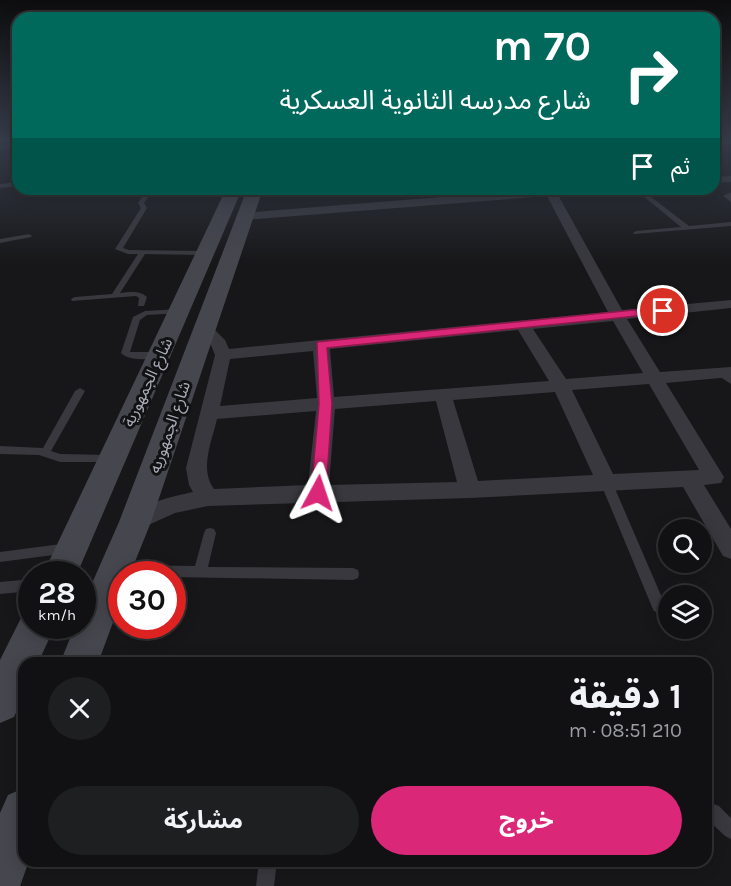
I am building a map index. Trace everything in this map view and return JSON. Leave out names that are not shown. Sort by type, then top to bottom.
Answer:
[{"type":"main road","name":"شارع الجمهورية","points":[[66,561],[231,195]]},
{"type":"main road","name":"شارع الجمهوريه","points":[[118,561],[135,522],[253,195]]},
{"type":"main road","points":[[137,403],[156,407],[177,403]]},
{"type":"main road","points":[[117,448],[145,433],[166,435]]},
{"type":"main road","name":"شارع الجمهوريه","points":[[82,657],[108,587]]},
{"type":"main road","points":[[22,657],[30,639]]},
{"type":"main road","points":[[0,703],[18,664]]},
{"type":"main road","points":[[0,875],[18,827]]},
{"type":"street","points":[[392,195],[397,204]]},
{"type":"street","points":[[244,216],[397,204],[453,195]]},
{"type":"street","points":[[135,522],[171,505],[208,498],[470,490],[722,476],[653,377],[551,195]]},
{"type":"street","points":[[223,355],[731,304]]},
{"type":"street","points":[[523,325],[561,385],[607,484]]},
{"type":"street","points":[[204,328],[219,343],[223,355],[196,468],[199,485],[208,498]]},
{"type":"street","points":[[318,493],[326,404],[321,345]]},
{"type":"street","points":[[210,413],[653,377],[727,375]]},
{"type":"street","points":[[443,395],[470,490]]},
{"type":"street","points":[[688,479],[731,549]]},
{"type":"lane","points":[[731,194],[726,195],[731,200]]},
{"type":"lane","points":[[147,195],[141,203],[144,208],[119,249],[143,252],[204,253]]},
{"type":"lane","points":[[645,195],[687,228]]},
{"type":"lane","points":[[636,233],[731,224]]},
{"type":"lane","points":[[0,241],[29,236]]},
{"type":"lane","points":[[114,296],[143,252]]},
{"type":"lane","points":[[75,298],[140,295],[143,297],[141,304]]},
{"type":"lane","points":[[160,355],[134,356],[125,353],[136,319],[145,314],[179,311]]},
{"type":"lane","points":[[45,453],[80,391]]},
{"type":"lane","points":[[0,450],[45,453],[60,458],[117,448]]},
{"type":"lane","points":[[607,484],[658,607]]},
{"type":"lane","points":[[200,572],[210,533]]},
{"type":"lane","points":[[0,557],[72,548]]},
{"type":"lane","points":[[186,572],[353,574]]},
{"type":"lane","points":[[0,588],[18,586]]},
{"type":"lane","points":[[712,812],[731,830]]},
{"type":"lane","points":[[265,886],[267,867]]},
{"type":"route","points":[[318,493],[326,404],[321,345],[663,311]]}]
